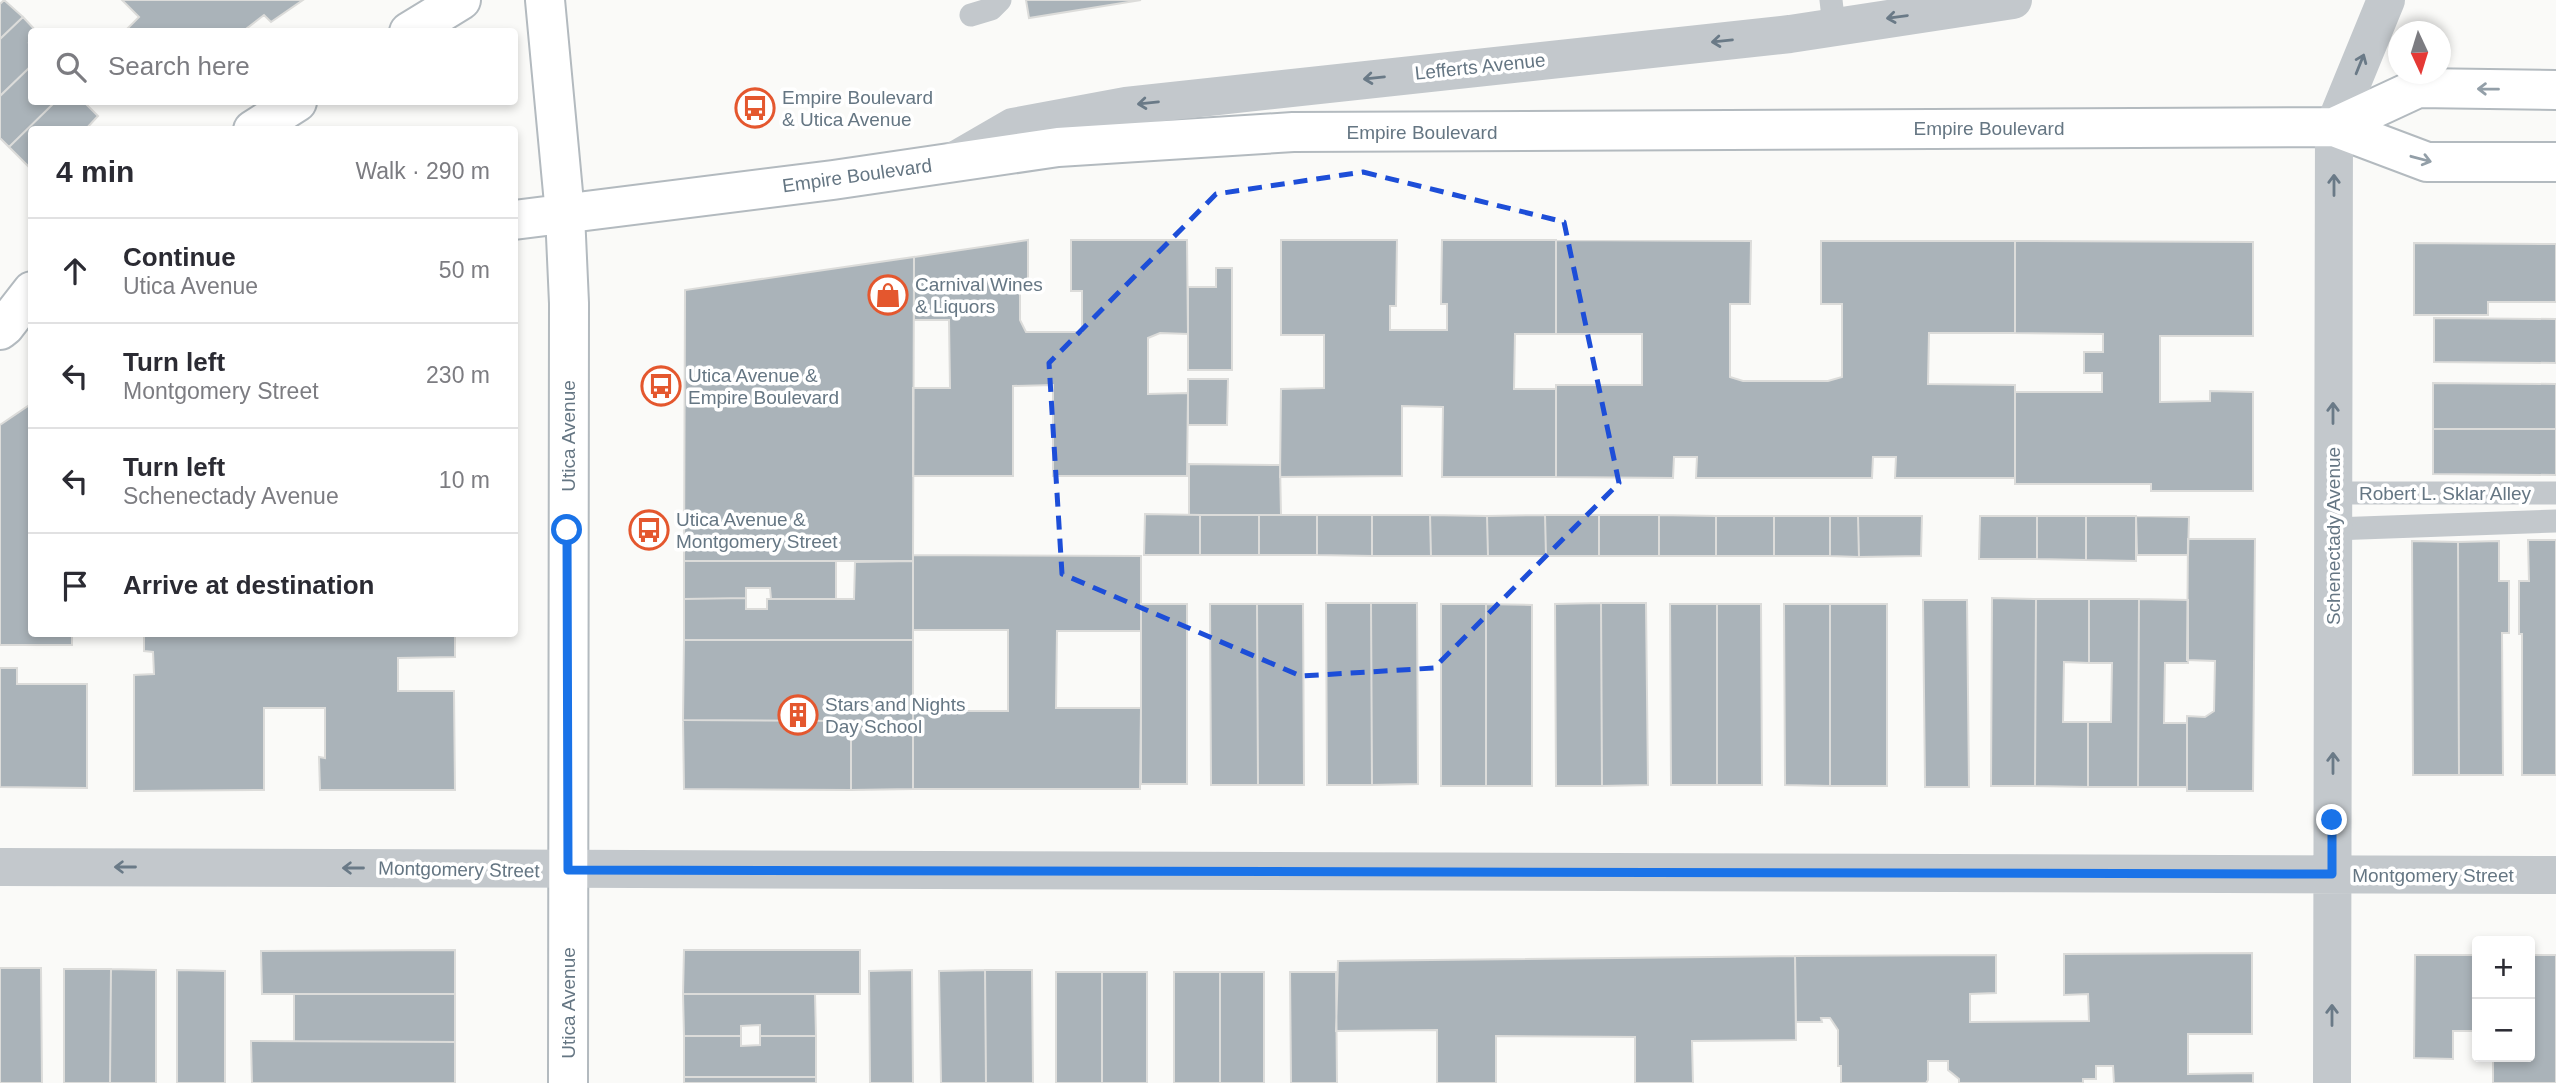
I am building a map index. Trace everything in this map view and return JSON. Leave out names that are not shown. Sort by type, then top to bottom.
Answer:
[{"type":"main road","points":[[416,28],[461,0]]},
{"type":"main road","name":"Utica Avenue","points":[[545,0],[565,214],[569,303],[568,1083]]},
{"type":"main road","name":"Empire Boulevard","points":[[2334,127],[2418,88],[2556,90]]},
{"type":"main road","points":[[259,126],[292,105]]},
{"type":"main road","name":"Empire Boulevard","points":[[518,220],[833,180],[1059,147],[1293,132],[2334,127],[2427,162],[2556,162]]},
{"type":"main road","points":[[9,324],[28,297]]},
{"type":"street","name":"Lefferts Avenue","points":[[956,160],[1013,127],[1126,106],[1790,34],[1833,13],[2013,0]]},
{"type":"street","name":"Schenectady Avenue","points":[[2332,1083],[2334,127],[2386,0]]},
{"type":"street","name":"Montgomery Street","points":[[0,867],[2556,875]]},
{"type":"lane","points":[[971,15],[991,9],[1000,0]]},
{"type":"lane","name":"Robert L. Sklar Alley","points":[[2333,511],[2556,494]]},
{"type":"lane","points":[[2333,511],[2556,521]]},
{"type":"highlighted area","points":[[1363,172],[1564,222],[1619,483],[1434,668],[1301,676],[1062,574],[1049,363],[1216,194]]},
{"type":"building","points":[[4,0],[23,17],[0,39],[0,4]]},
{"type":"building","points":[[122,0],[303,0],[271,22],[264,15],[247,28],[128,28],[139,17]]},
{"type":"building","points":[[1026,0],[1141,0],[1029,18]]},
{"type":"building","points":[[23,17],[33,28],[28,28],[28,69],[0,96],[0,39]]},
{"type":"building","points":[[28,69],[28,105],[52,105],[9,147],[0,138],[0,96]]},
{"type":"building","points":[[52,105],[87,105],[98,116],[89,126],[30,126]]},
{"type":"building","points":[[28,128],[28,166],[9,147]]},
{"type":"building","points":[[1028,240],[1028,291],[1020,290],[1020,320],[1026,332],[1082,332],[1082,291],[1071,291],[1071,240],[1187,240],[1188,334],[1160,333],[1148,338],[1148,394],[1188,393],[1187,476],[1053,476],[1053,385],[1013,386],[1013,476],[913,476],[913,388],[950,388],[949,320],[914,320],[914,257]]},
{"type":"building","points":[[1281,240],[1397,240],[1396,306],[1390,306],[1390,330],[1447,330],[1447,304],[1441,304],[1442,240],[1556,240],[1556,334],[1515,334],[1514,389],[1556,389],[1556,477],[1442,477],[1443,407],[1402,406],[1402,476],[1280,477],[1281,389],[1324,388],[1324,335],[1281,335]]},
{"type":"building","points":[[1556,240],[1751,241],[1750,304],[1730,304],[1730,377],[1743,381],[1828,381],[1842,377],[1842,304],[1821,304],[1821,241],[2015,241],[2015,333],[1929,333],[1928,384],[2015,385],[2015,478],[1895,478],[1896,457],[1873,457],[1872,478],[1696,478],[1697,457],[1674,457],[1673,478],[1556,477],[1556,385],[1642,385],[1642,334],[1556,334]]},
{"type":"building","points":[[2015,241],[2253,242],[2253,336],[2160,336],[2160,402],[2210,401],[2210,391],[2253,392],[2253,491],[2151,491],[2151,484],[2015,484],[2015,392],[2102,392],[2102,373],[2084,373],[2084,352],[2103,352],[2103,334],[2015,333]]},
{"type":"building","points":[[2414,243],[2556,244],[2556,302],[2488,302],[2488,315],[2414,315]]},
{"type":"building","points":[[914,257],[913,561],[684,561],[685,290]]},
{"type":"building","points":[[1216,268],[1232,268],[1232,370],[1188,370],[1188,287],[1216,287]]},
{"type":"building","points":[[2434,318],[2556,319],[2556,363],[2434,362]]},
{"type":"building","points":[[1188,379],[1228,379],[1227,425],[1188,425]]},
{"type":"building","points":[[2433,383],[2556,384],[2556,429],[2433,429]]},
{"type":"building","points":[[28,406],[28,637],[72,637],[72,645],[0,645],[0,425]]},
{"type":"building","points":[[2433,429],[2556,429],[2556,475],[2433,474]]},
{"type":"building","points":[[1189,464],[1280,465],[1281,515],[1189,515]]},
{"type":"building","points":[[1145,514],[1200,515],[1200,555],[1144,555]]},
{"type":"building","points":[[1200,515],[1259,515],[1259,555],[1200,555]]},
{"type":"building","points":[[1259,515],[1317,515],[1317,555],[1259,555]]},
{"type":"building","points":[[1317,515],[1372,515],[1372,556],[1317,555]]},
{"type":"building","points":[[1372,515],[1430,515],[1431,556],[1372,556]]},
{"type":"building","points":[[1430,515],[1487,516],[1488,556],[1431,556]]},
{"type":"building","points":[[1545,515],[1599,515],[1599,556],[1546,556]]},
{"type":"building","points":[[1545,515],[1546,556],[1488,556],[1487,516]]},
{"type":"building","points":[[1599,515],[1659,515],[1659,556],[1599,556]]},
{"type":"building","points":[[1659,515],[1716,516],[1716,556],[1659,556]]},
{"type":"building","points":[[1716,516],[1774,516],[1774,556],[1716,556]]},
{"type":"building","points":[[1774,516],[1830,516],[1830,556],[1774,556]]},
{"type":"building","points":[[1830,516],[1858,516],[1859,557],[1830,556]]},
{"type":"building","points":[[1858,516],[1922,516],[1921,556],[1859,557]]},
{"type":"building","points":[[1980,516],[2037,516],[2037,559],[1979,559]]},
{"type":"building","points":[[2037,516],[2086,516],[2086,560],[2037,559]]},
{"type":"building","points":[[2086,516],[2136,516],[2136,561],[2086,560]]},
{"type":"building","points":[[2136,516],[2189,517],[2188,555],[2137,555]]},
{"type":"building","points":[[2188,539],[2255,539],[2253,791],[2187,791],[2187,716],[2205,717],[2214,711],[2215,661],[2187,660]]},
{"type":"building","points":[[2528,540],[2556,540],[2556,775],[2522,775],[2522,634],[2519,634],[2519,581],[2529,581]]},
{"type":"building","points":[[2412,541],[2458,542],[2459,775],[2413,775]]},
{"type":"building","points":[[2499,541],[2499,581],[2509,581],[2509,633],[2502,633],[2503,775],[2459,775],[2458,542]]},
{"type":"building","points":[[913,555],[1141,556],[1141,631],[1057,631],[1056,708],[1141,708],[1140,789],[913,789],[913,711],[1008,711],[1008,630],[913,630]]},
{"type":"building","points":[[684,561],[836,561],[836,599],[771,599],[770,588],[746,588],[746,598],[684,599]]},
{"type":"building","points":[[913,561],[913,640],[684,640],[684,599],[746,598],[746,609],[767,609],[767,599],[854,599],[855,562]]},
{"type":"building","points":[[1992,598],[2036,599],[2035,786],[1991,786]]},
{"type":"building","points":[[2036,599],[2089,599],[2089,663],[2064,662],[2063,722],[2088,722],[2088,787],[2035,786]]},
{"type":"building","points":[[2089,599],[2139,599],[2138,787],[2088,787],[2088,722],[2111,722],[2112,663],[2089,663]]},
{"type":"building","points":[[2139,599],[2188,600],[2188,663],[2165,663],[2164,723],[2187,723],[2187,787],[2138,787]]},
{"type":"building","points":[[1923,600],[1967,600],[1969,787],[1925,787]]},
{"type":"building","points":[[1326,603],[1371,603],[1372,785],[1327,785]]},
{"type":"building","points":[[1371,603],[1417,603],[1418,784],[1372,785]]},
{"type":"building","points":[[1601,603],[1646,603],[1648,785],[1602,786]]},
{"type":"building","points":[[1601,603],[1602,786],[1556,786],[1555,604]]},
{"type":"building","points":[[1141,604],[1187,604],[1187,784],[1141,784]]},
{"type":"building","points":[[1210,604],[1257,604],[1258,785],[1211,785]]},
{"type":"building","points":[[1257,604],[1303,604],[1304,785],[1258,785]]},
{"type":"building","points":[[1441,604],[1486,604],[1486,786],[1441,786]]},
{"type":"building","points":[[1486,604],[1532,605],[1532,786],[1486,786]]},
{"type":"building","points":[[1670,604],[1717,604],[1717,785],[1671,785]]},
{"type":"building","points":[[1717,604],[1761,604],[1762,785],[1717,785]]},
{"type":"building","points":[[1784,604],[1830,604],[1830,786],[1785,785]]},
{"type":"building","points":[[1830,604],[1887,604],[1887,786],[1830,786]]},
{"type":"building","points":[[144,637],[455,637],[455,657],[398,658],[398,691],[454,691],[455,790],[320,790],[319,757],[325,758],[325,708],[264,708],[264,790],[134,791],[134,675],[154,674],[153,652],[144,651]]},
{"type":"building","name":"Stars and Nights Day School","points":[[684,640],[913,640],[913,789],[851,790],[851,721],[683,720]]},
{"type":"building","points":[[0,668],[17,668],[17,684],[87,684],[87,788],[0,787]]},
{"type":"building","points":[[683,720],[851,721],[851,790],[684,789]]},
{"type":"building","points":[[455,950],[455,994],[262,994],[261,951]]},
{"type":"building","points":[[684,950],[860,950],[860,994],[683,994]]},
{"type":"building","points":[[2252,953],[2252,1034],[2188,1034],[2188,1074],[2253,1073],[2253,1083],[2114,1083],[2113,1066],[2096,1066],[2096,1079],[2083,1079],[2083,1083],[1959,1083],[1959,1079],[1948,1070],[1948,1061],[1928,1061],[1926,1083],[1841,1083],[1838,1030],[1830,1018],[1821,1018],[1822,1022],[1796,1022],[1795,956],[1996,955],[1996,993],[1970,994],[1970,1022],[2089,1021],[2088,994],[2064,995],[2064,954]]},
{"type":"building","points":[[2415,955],[2472,955],[2472,1031],[2453,1031],[2453,1059],[2414,1058]]},
{"type":"building","points":[[2535,955],[2556,955],[2556,1083],[2493,1083],[2493,1062],[2535,1062]]},
{"type":"building","points":[[1795,956],[1796,1040],[1692,1041],[1693,1083],[1635,1083],[1635,1037],[1496,1036],[1496,1083],[1437,1083],[1437,1030],[1336,1031],[1338,961]]},
{"type":"building","points":[[0,968],[41,968],[42,1083],[0,1083]]},
{"type":"building","points":[[64,969],[111,969],[110,1083],[64,1083]]},
{"type":"building","points":[[111,969],[156,970],[156,1083],[110,1083]]},
{"type":"building","points":[[177,970],[225,971],[225,1083],[177,1083]]},
{"type":"building","points":[[912,970],[913,1083],[870,1083],[869,971]]},
{"type":"building","points":[[985,970],[1032,970],[1033,1083],[986,1083]]},
{"type":"building","points":[[985,970],[986,1083],[941,1083],[939,971]]},
{"type":"building","points":[[1056,972],[1102,972],[1102,1083],[1056,1083]]},
{"type":"building","points":[[1102,972],[1147,972],[1147,1083],[1102,1083]]},
{"type":"building","points":[[1174,972],[1220,972],[1220,1083],[1174,1083]]},
{"type":"building","points":[[1220,972],[1264,972],[1264,1083],[1220,1083]]},
{"type":"building","points":[[1290,972],[1336,972],[1337,1083],[1291,1083]]},
{"type":"building","points":[[294,994],[455,994],[455,1042],[294,1041]]},
{"type":"building","points":[[683,994],[815,994],[816,1036],[760,1036],[760,1025],[741,1026],[741,1036],[684,1036]]},
{"type":"building","points":[[684,1036],[741,1036],[741,1046],[760,1045],[760,1036],[816,1036],[816,1077],[684,1077]]},
{"type":"building","points":[[251,1041],[455,1042],[455,1083],[252,1083]]},
{"type":"building","points":[[684,1077],[816,1077],[816,1083],[684,1083]]},
{"type":"place","name":"Empire Boulevard & Utica Avenue","points":[[755,108]]},
{"type":"place","name":"Carnival Wines & Liquors","points":[[888,295]]},
{"type":"place","name":"Utica Avenue & Empire Boulevard","points":[[661,386]]},
{"type":"place","name":"Utica Avenue & Montgomery Street","points":[[649,530]]},
{"type":"place","name":"Stars and Nights Day School","points":[[798,715]]},
{"type":"route","points":[[567,530],[568,870],[2332,874],[2332,820]]}]
